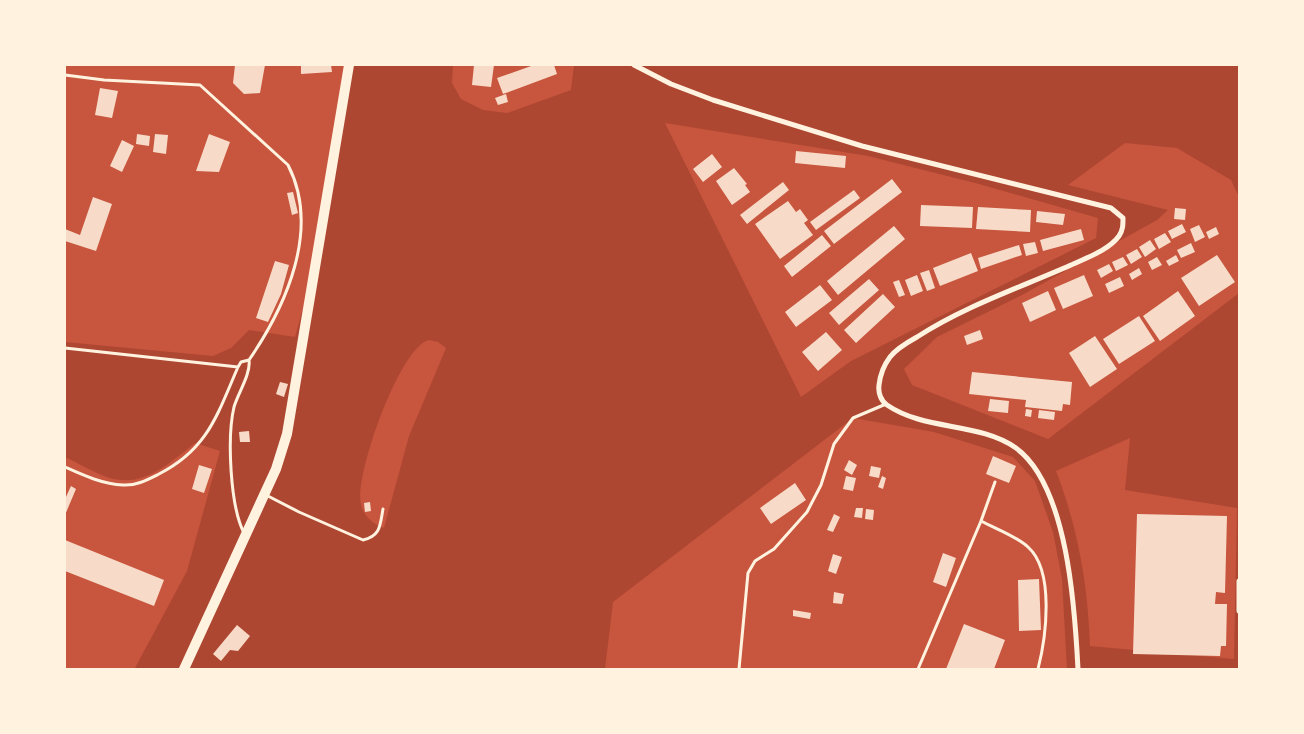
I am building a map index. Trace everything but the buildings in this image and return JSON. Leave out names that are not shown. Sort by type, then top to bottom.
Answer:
[{"type":"main road","points":[[184,669],[265,494],[284,443],[295,398],[349,65]]},
{"type":"street","points":[[634,65],[671,84],[785,124],[862,146],[1111,208],[1123,218],[1123,228],[1112,244],[956,315],[906,343],[890,356],[884,368],[879,395],[886,404],[927,420],[1005,442],[1017,449],[1030,462],[1042,481],[1062,533],[1068,567],[1078,669]]},
{"type":"street","points":[[1239,581],[1239,611]]},
{"type":"lane","points":[[65,75],[104,80],[200,85],[288,165],[294,177],[300,200],[297,258],[284,300],[265,336],[249,360],[247,372],[234,407],[230,437],[237,512],[245,536]]},
{"type":"lane","points":[[65,348],[238,367]]},
{"type":"lane","points":[[65,467],[104,482],[122,485],[139,483],[170,468],[192,453],[206,436],[238,367],[241,362],[249,360]]},
{"type":"lane","points":[[739,669],[748,573],[756,561],[774,549],[807,512],[821,485],[834,444],[853,418],[886,404]]},
{"type":"lane","points":[[918,669],[981,521],[995,482]]},
{"type":"lane","points":[[265,494],[299,512],[363,540],[373,538],[379,532],[383,509]]},
{"type":"lane","points":[[981,521],[1029,548],[1045,575],[1046,640],[1038,669]]},
{"type":"shaded area","points":[[345,65],[453,65],[452,83],[461,99],[483,110],[507,113],[571,90],[574,65],[1239,65],[1239,197],[1231,180],[1177,148],[1125,143],[1068,185],[1168,210],[1157,220],[1022,295],[937,337],[904,369],[912,385],[1048,439],[1239,293],[1239,669],[1067,669],[1062,579],[1053,532],[1035,481],[1013,457],[934,432],[853,418],[613,602],[605,669],[135,668],[187,571],[220,451],[195,443],[164,467],[142,478],[130,480],[117,480],[104,476],[65,457],[65,342],[213,356],[231,348],[249,330],[295,337],[307,294]],"holes":[[[665,123],[868,156],[979,184],[1098,218],[1096,238],[851,361],[801,397]],[[429,340],[438,342],[446,348],[409,436],[384,528],[369,519],[362,508],[361,489],[365,467],[381,414],[405,364],[417,348]],[[1130,438],[1125,490],[1237,508],[1234,659],[1090,646],[1087,601],[1076,535],[1056,471]]]}]
